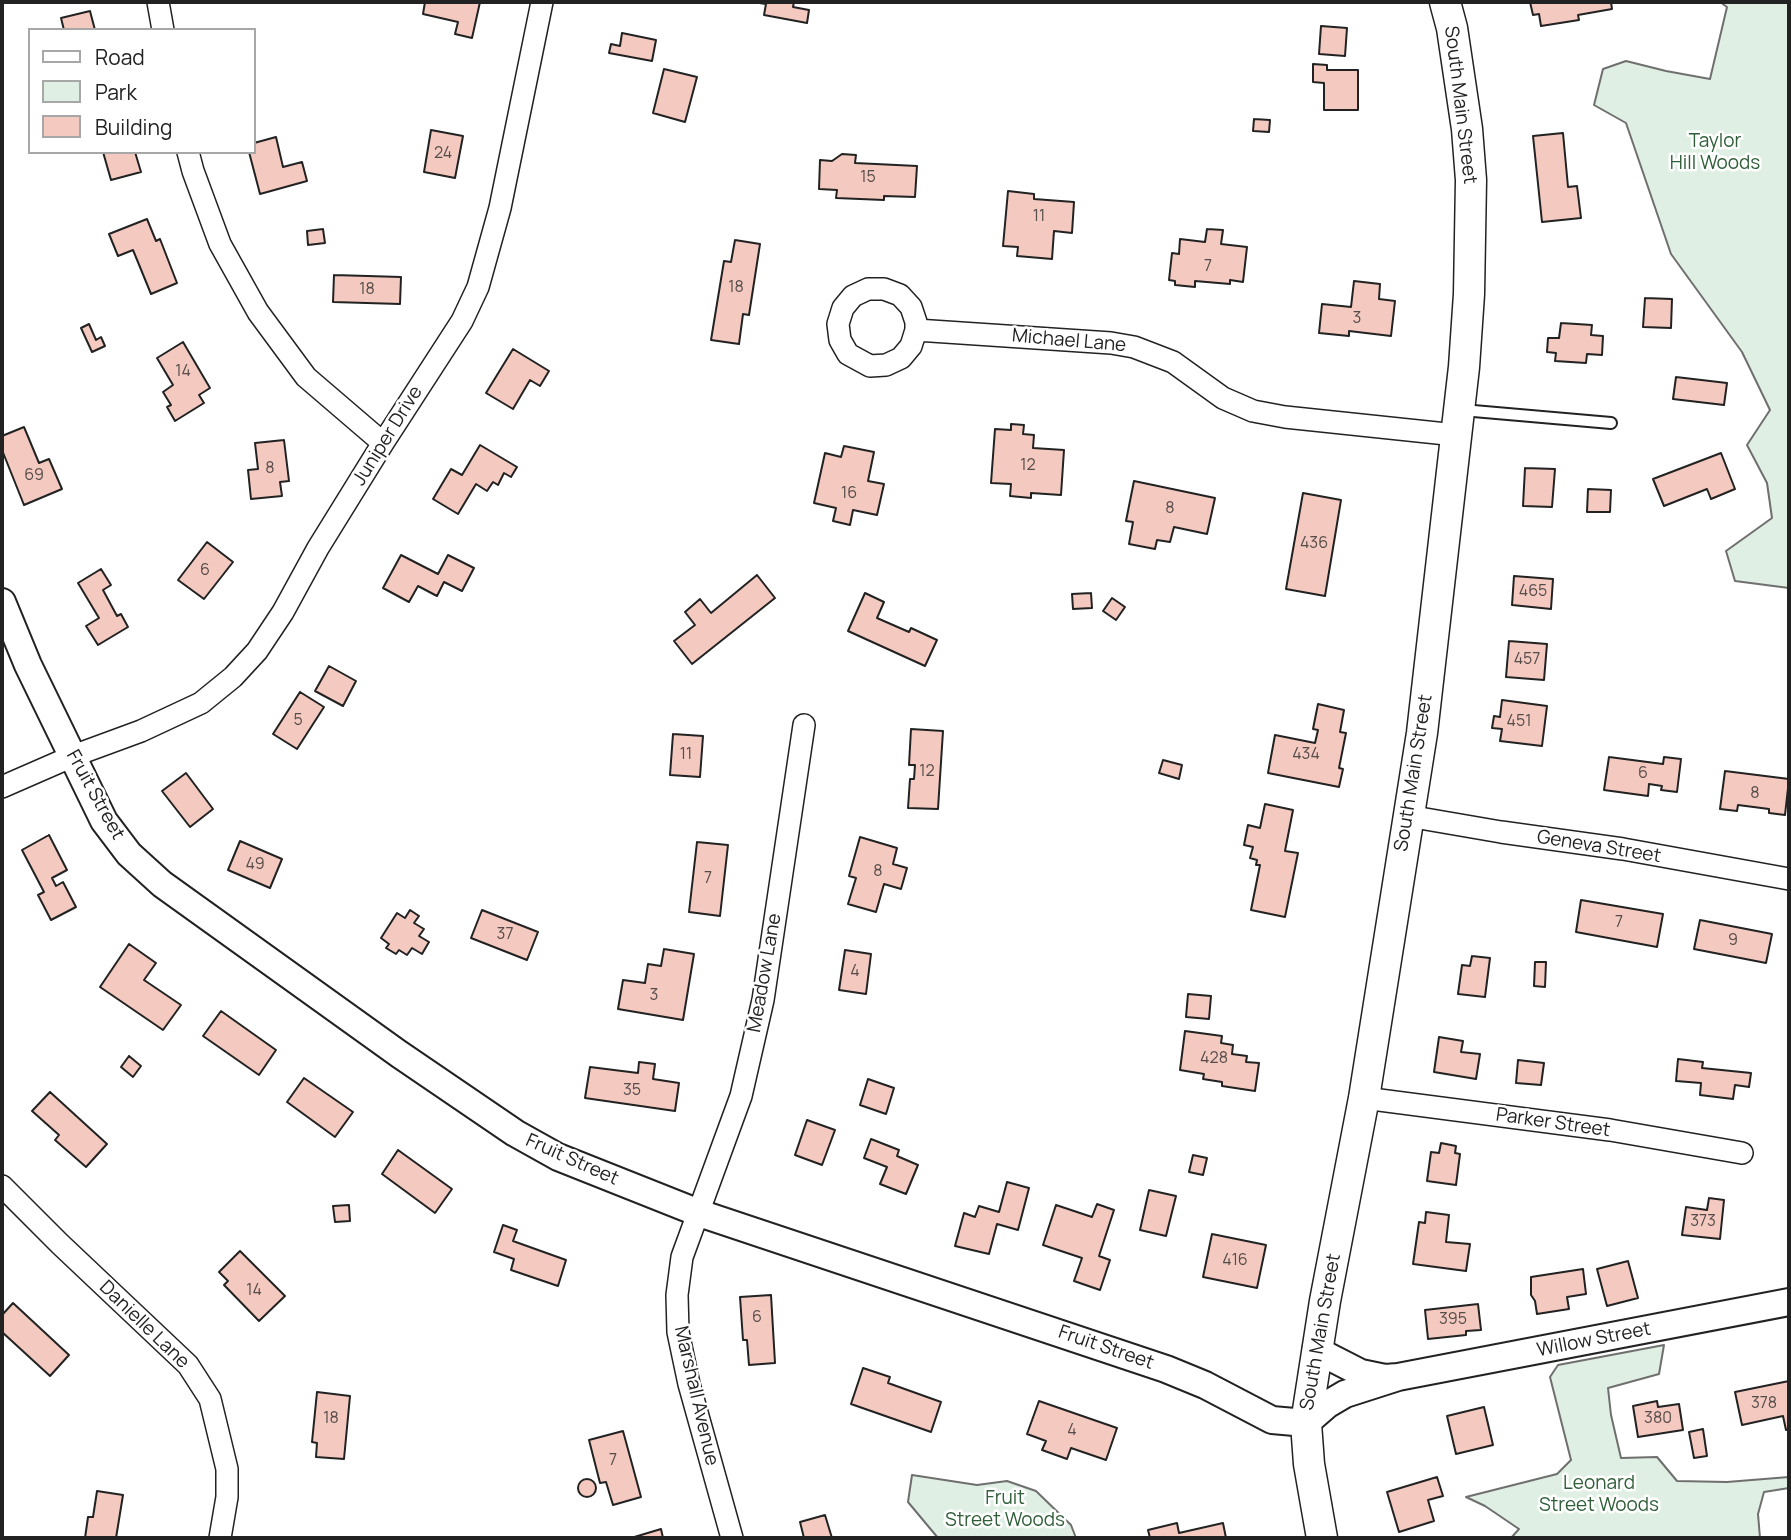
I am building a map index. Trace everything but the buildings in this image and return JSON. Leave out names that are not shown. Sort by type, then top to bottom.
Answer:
[{"type":"main road","name":"South Main Street","points":[[1322,1538],[1309,1464],[1306,1423],[1364,1098],[1422,733],[1469,294],[1471,180],[1463,102],[1452,28],[1445,2]]},
{"type":"street","points":[[158,2],[163,28]]},
{"type":"street","name":"Juniper Drive","points":[[72,756],[141,730],[201,703],[233,677],[257,650],[283,612],[318,548],[462,321],[478,288],[500,208],[542,2]]},
{"type":"street","points":[[189,154],[220,244],[258,312],[306,377],[383,443]]},
{"type":"street","name":"Michael Lane","points":[[916,330],[1085,340],[1134,347],[1173,362],[1223,398],[1253,411],[1285,417],[1457,422]]},
{"type":"street","name":"Fruit Street","points":[[2,602],[28,665],[104,821],[129,854],[162,884],[398,1054],[515,1133],[558,1157],[699,1213],[1166,1369],[1205,1385],[1272,1420],[1306,1423]]},
{"type":"street","name":"Meadow Lane","points":[[699,1213],[741,1096],[763,1000],[804,725]]},
{"type":"street","points":[[2,788],[72,756]]},
{"type":"street","name":"Geneva Street","points":[[1408,816],[1623,849],[1789,879]]},
{"type":"street","name":"Parker Street","points":[[1364,1098],[1610,1130],[1742,1153]]},
{"type":"street","name":"Danielle Lane","points":[[2,1186],[188,1365],[210,1399],[227,1469],[227,1497],[220,1538]]},
{"type":"street","name":"Marshall Avenue","points":[[699,1213],[682,1257],[677,1295],[678,1332],[689,1384],[732,1538]]},
{"type":"street","name":"Willow Street","points":[[1398,1377],[1789,1302]]},
{"type":"street","points":[[1317,1350],[1362,1373],[1385,1378],[1398,1377]]},
{"type":"street","points":[[1306,1423],[1328,1404],[1345,1394],[1398,1377]]},
{"type":"lane","points":[[1457,422],[1611,423]]},
{"type":"green space","name":"Taylor Hill Woods","points":[[1720,2],[1789,2],[1789,588],[1735,581],[1726,551],[1772,518],[1767,483],[1747,445],[1770,410],[1742,352],[1671,254],[1626,123],[1594,105],[1603,69],[1626,61],[1710,79],[1727,7]]},
{"type":"green space","name":"Leonard Street Woods","points":[[1664,1345],[1659,1374],[1608,1388],[1621,1458],[1657,1457],[1677,1481],[1727,1482],[1789,1477],[1789,1488],[1764,1492],[1758,1514],[1760,1538],[1511,1538],[1519,1529],[1485,1506],[1466,1497],[1557,1474],[1571,1460],[1550,1377],[1558,1365]]},
{"type":"green space","name":"Fruit Street Woods","points":[[912,1475],[977,1485],[1007,1481],[1036,1491],[1071,1525],[1076,1538],[938,1538],[908,1502]]}]
